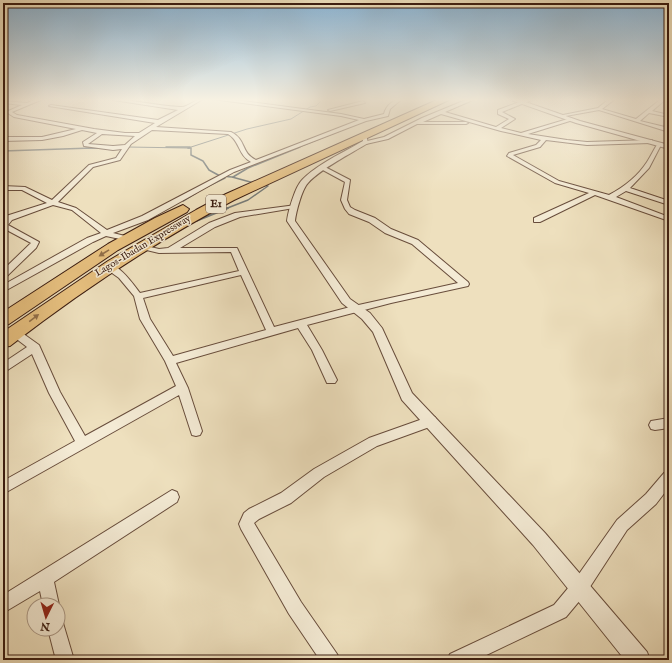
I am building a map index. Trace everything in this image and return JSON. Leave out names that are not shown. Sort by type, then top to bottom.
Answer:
[{"type":"highway","name":"Lagos-Ibadan Expressway","points":[[3,320],[126,239],[159,220],[220,191],[361,130]]},
{"type":"highway","name":"Lagos-Ibadan Expressway","points":[[3,341],[108,266],[141,246],[230,197],[384,130]]},
{"type":"street","points":[[3,139],[23,140],[54,138],[77,130]]},
{"type":"street","points":[[85,130],[100,133],[141,135]]},
{"type":"street","points":[[3,275],[34,246],[35,242],[10,230],[4,225],[8,218],[53,202],[91,166],[118,159],[129,143],[148,130]]},
{"type":"street","points":[[177,130],[232,134],[237,137],[246,157],[256,162]]},
{"type":"street","points":[[3,289],[90,240],[107,234],[164,208],[232,171],[338,130]]},
{"type":"street","points":[[401,130],[380,140],[365,139],[304,182],[294,206],[291,221],[346,301],[366,316],[378,331],[408,396],[460,455],[539,539],[639,660]]},
{"type":"street","points":[[505,130],[544,139],[579,143],[650,141]]},
{"type":"street","points":[[522,134],[535,130]]},
{"type":"street","points":[[610,130],[669,146]]},
{"type":"street","points":[[100,133],[91,137],[85,143],[86,145],[113,148],[126,147]]},
{"type":"street","points":[[544,139],[538,146],[510,156],[552,180],[610,197],[669,219]]},
{"type":"street","points":[[610,197],[626,189],[651,161],[660,144]]},
{"type":"street","points":[[170,361],[271,331],[357,310],[396,298],[465,284],[416,242],[388,231],[372,220],[347,208],[344,200],[348,181],[323,168]]},
{"type":"street","points":[[3,188],[23,188],[53,202],[74,209],[107,234],[126,239]]},
{"type":"street","points":[[3,194],[23,188]]},
{"type":"street","points":[[626,189],[669,203]]},
{"type":"street","points":[[537,220],[594,193]]},
{"type":"street","points":[[170,250],[212,225],[257,211],[294,206]]},
{"type":"street","points":[[141,246],[159,251],[234,250],[271,331]]},
{"type":"street","points":[[108,266],[122,276],[138,296],[145,318],[170,361],[182,388],[196,431]]},
{"type":"street","points":[[138,296],[244,272]]},
{"type":"street","points":[[301,324],[317,350],[331,380]]},
{"type":"street","points":[[14,332],[34,346],[55,393],[83,443]]},
{"type":"street","points":[[3,369],[34,346]]},
{"type":"street","points":[[3,488],[182,388]]},
{"type":"street","points":[[331,660],[274,573],[246,524],[247,521],[254,514],[286,498],[319,473],[373,442],[431,421]]},
{"type":"street","points":[[655,425],[669,423]]},
{"type":"street","points":[[456,660],[560,611],[580,587],[622,525],[651,499],[669,477]]},
{"type":"street","points":[[3,605],[172,497]]},
{"type":"street","points":[[45,577],[49,597]]},
{"type":"street","points":[[59,637],[65,660]]},
{"type":"waterway","points":[[188,148],[244,130]]},
{"type":"waterway","points":[[297,148],[343,130]]},
{"type":"waterway","points":[[127,147],[188,148]]},
{"type":"waterway","points":[[166,147],[190,147]]},
{"type":"waterway","points":[[233,177],[248,168],[300,147]]},
{"type":"waterway","points":[[86,148],[92,148]]},
{"type":"waterway","points":[[3,151],[92,148]]},
{"type":"waterway","points":[[92,148],[97,148]]},
{"type":"waterway","points":[[92,148],[118,149]]},
{"type":"waterway","points":[[188,148],[191,148],[191,155],[203,161],[209,170],[220,176],[232,177],[254,183]]},
{"type":"waterway","points":[[200,190],[225,178]]},
{"type":"waterway","points":[[225,209],[248,200],[268,186],[263,185]]},
{"type":"waterway","points":[[183,201],[196,193]]},
{"type":"waterway","points":[[196,221],[228,208]]}]
